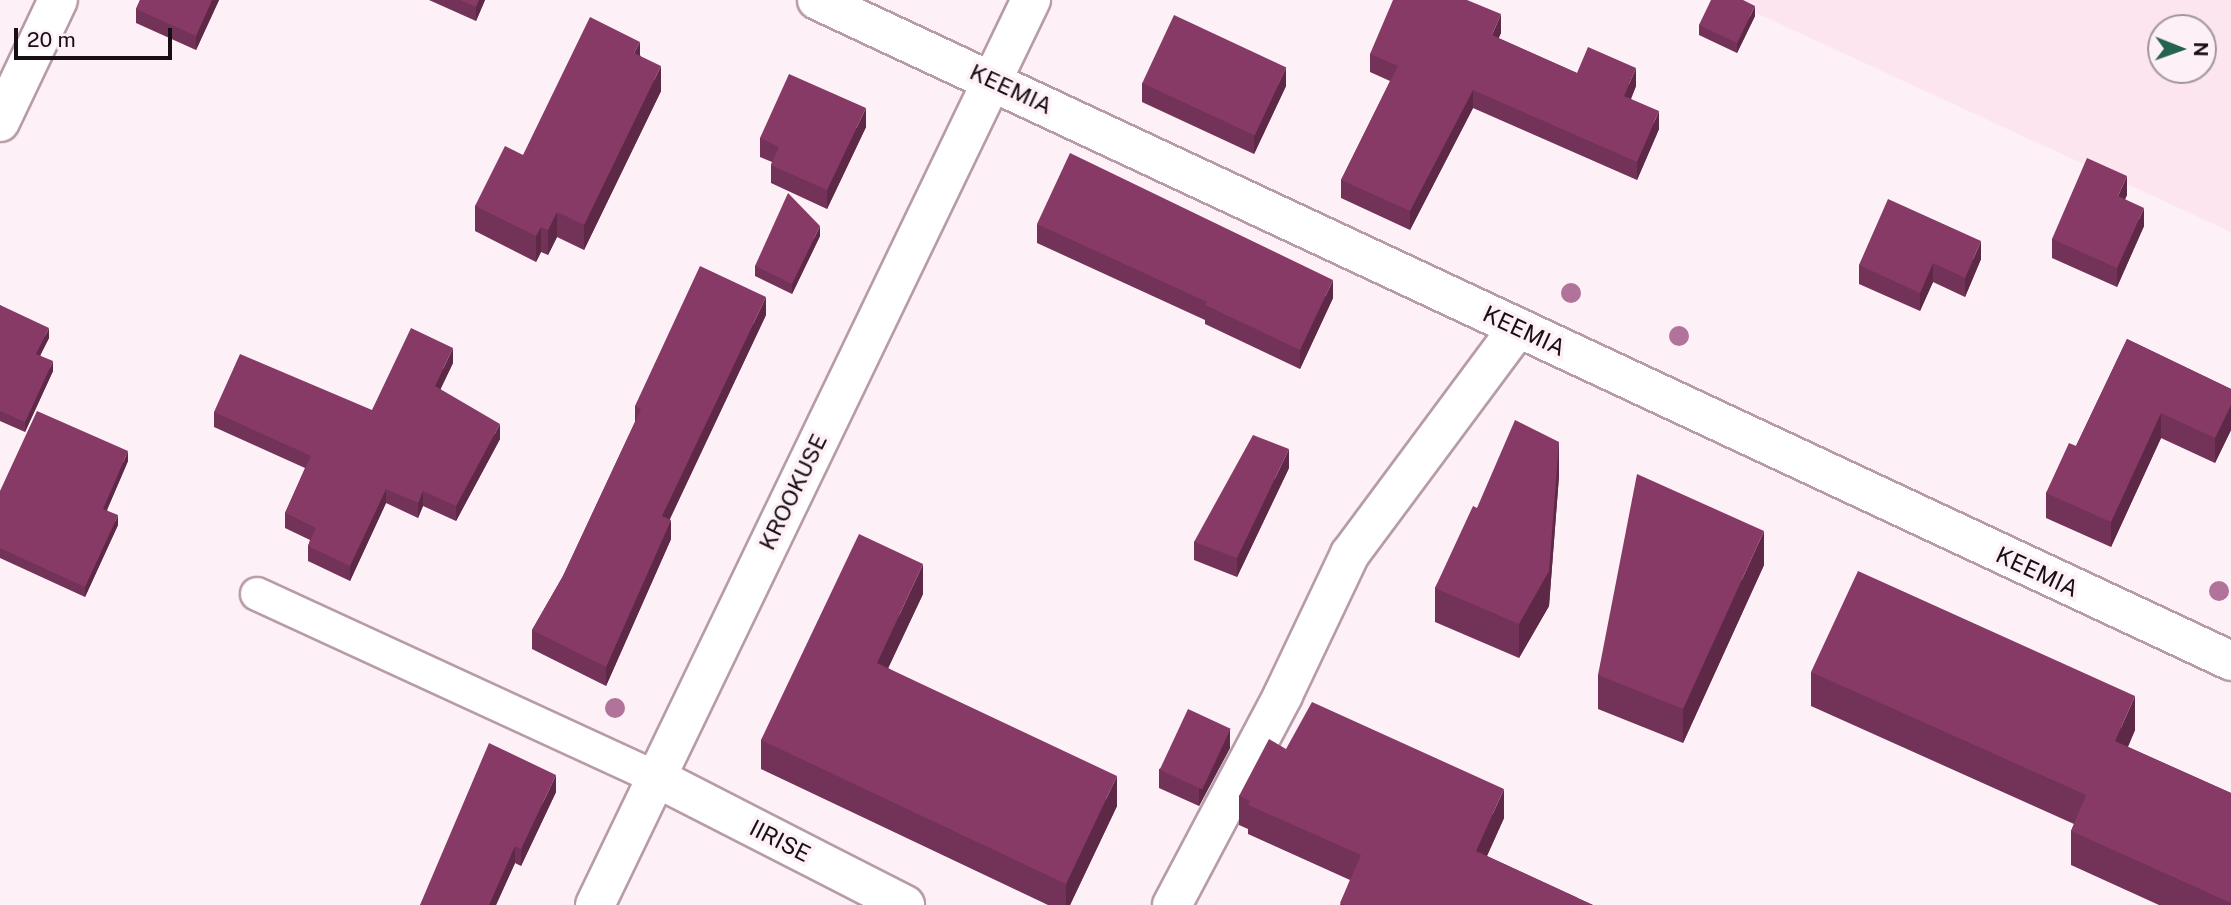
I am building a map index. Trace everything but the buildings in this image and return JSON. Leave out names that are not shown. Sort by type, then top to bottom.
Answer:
[{"type":"street","points":[[0,122],[58,0]]},
{"type":"street","name":"KEEMIA","points":[[817,0],[2231,661]]},
{"type":"street","name":"KROOKUSE","points":[[596,905],[655,777],[1031,0]]},
{"type":"street","points":[[1172,905],[1283,695],[1350,554],[1518,328]]},
{"type":"street","name":"IIRISE","points":[[655,777],[905,905]]},
{"type":"lane","points":[[257,594],[655,777]]},
{"type":"shaded area","points":[[1728,0],[2231,0],[2231,232]]}]
